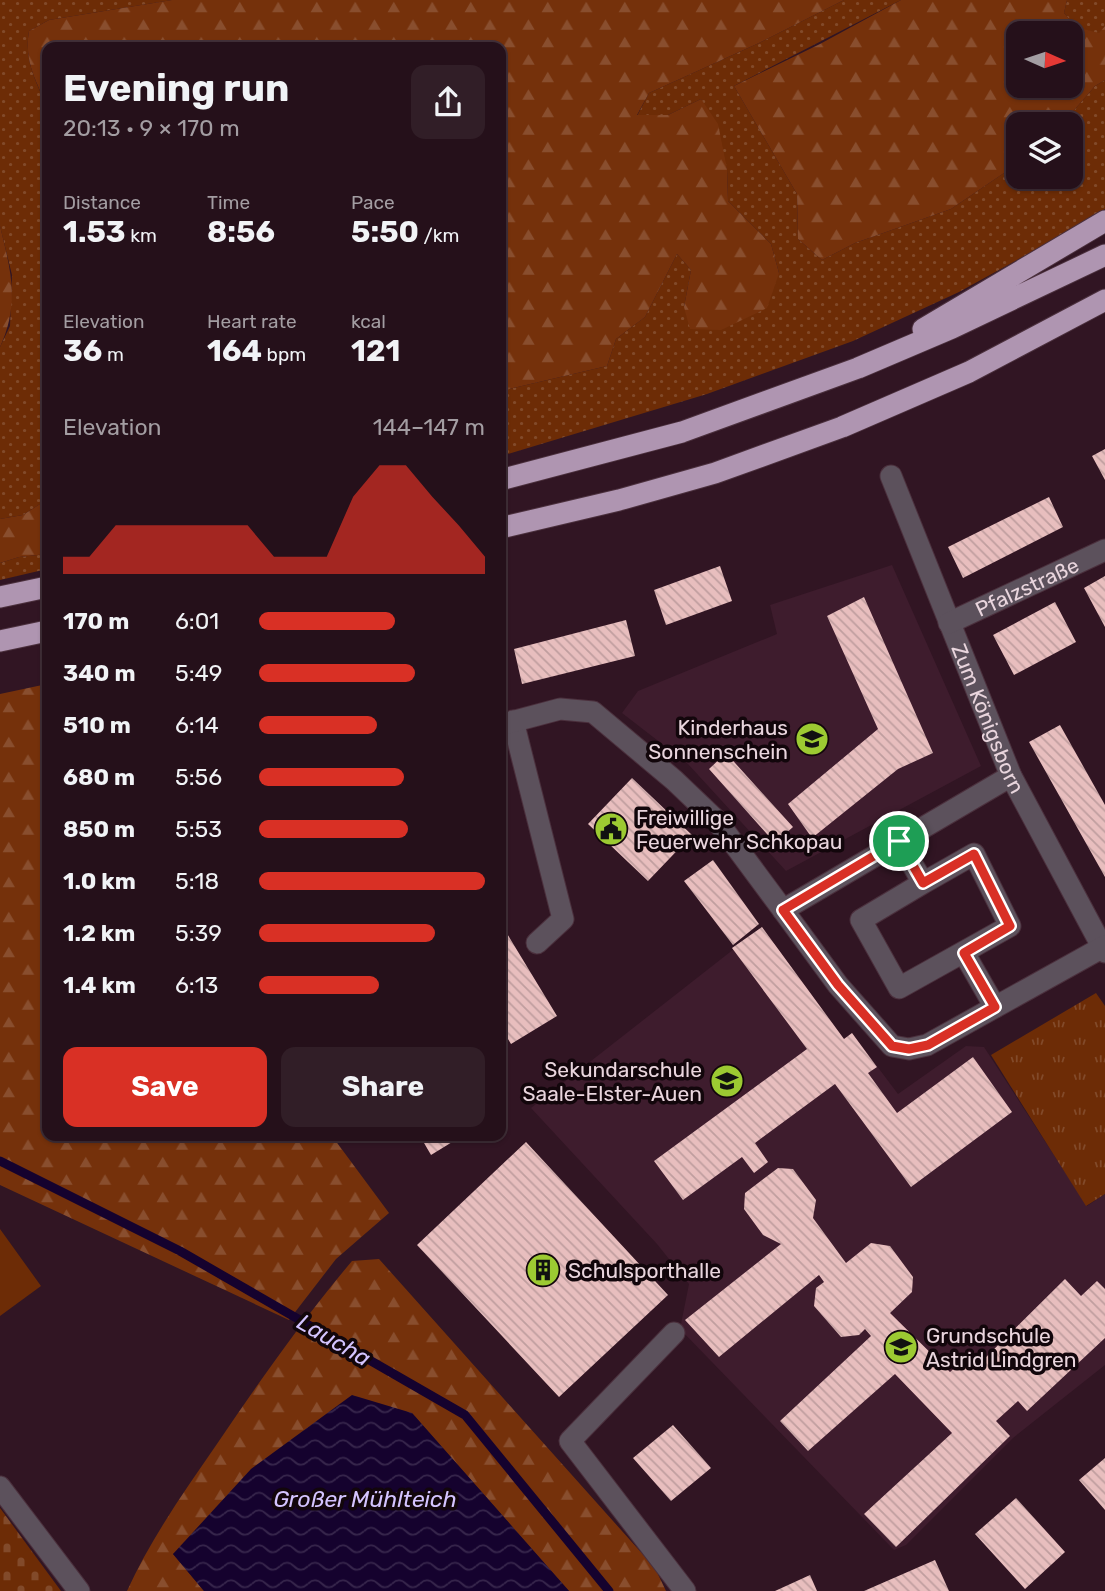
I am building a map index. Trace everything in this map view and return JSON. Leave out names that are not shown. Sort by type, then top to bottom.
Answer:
[{"type":"highway","points":[[858,368],[1105,221]]},
{"type":"highway","points":[[506,478],[682,432],[858,368],[952,328],[1105,255]]},
{"type":"highway","points":[[506,527],[619,500],[715,473],[842,426],[969,372],[1105,300]]},
{"type":"highway","points":[[0,597],[42,588]]},
{"type":"highway","points":[[0,641],[42,632]]},
{"type":"street","name":"Zum Königsborn","points":[[891,476],[1011,776],[1104,948]]},
{"type":"street","name":"Pfalzstraße","points":[[949,623],[1105,550]]},
{"type":"street","points":[[537,943],[563,919],[507,723],[560,709],[593,712],[674,779],[717,821],[838,985],[892,1046],[909,1049],[928,1045],[1104,948]]},
{"type":"street","points":[[783,910],[1011,776]]},
{"type":"street","points":[[899,841],[923,883]]},
{"type":"street","points":[[974,854],[1010,926],[899,988],[861,920],[923,883],[974,854]]},
{"type":"street","points":[[964,953],[995,1007]]},
{"type":"street","points":[[674,1333],[570,1441],[685,1591]]},
{"type":"street","points":[[0,1487],[79,1591]]},
{"type":"shaded area","name":"Kinderhaus Sonnenschein","points":[[892,565],[981,766],[786,871],[688,764],[622,713],[638,691],[777,634],[770,605]]},
{"type":"shaded area","name":"Grundschule Astrid Lindgren","points":[[762,927],[844,1039],[852,1033],[898,1094],[966,1046],[984,1047],[1087,1206],[1105,1194],[1105,1365],[1013,1438],[906,1545],[894,1550],[680,1329],[689,1284],[657,1244],[531,1108]]},
{"type":"green space","points":[[0,0],[172,0],[49,20],[29,31],[29,61],[42,94],[42,504],[23,515],[0,519],[0,347],[10,326],[12,275],[0,226]]},
{"type":"green space","points":[[172,0],[844,0],[759,43],[649,93],[637,115],[668,115],[701,99],[718,124],[727,169],[728,201],[771,244],[779,273],[767,308],[721,330],[690,329],[684,307],[691,270],[677,254],[645,317],[616,339],[607,366],[506,390],[506,42],[42,42],[42,94],[29,61],[28,41],[29,31],[49,20]]},
{"type":"green space","points":[[844,0],[901,0],[734,86],[797,194],[798,239],[822,260],[855,243],[951,209],[1006,172],[1006,189],[1083,189],[1083,112],[1072,112],[1095,86],[1105,80],[1105,209],[959,292],[853,341],[707,394],[506,454],[506,390],[607,366],[616,339],[645,317],[677,254],[691,270],[684,307],[779,273],[771,244],[728,201],[727,169],[701,99],[668,115],[637,116],[649,93],[759,43]]},
{"type":"green space","points":[[901,0],[1067,0],[1064,13],[1071,21],[1006,21],[1006,98],[1083,98],[1083,29],[1099,33],[1105,26],[1105,80],[1095,86],[1072,112],[1006,112],[1006,172],[951,209],[855,243],[822,260],[798,239],[797,194],[734,86]]},
{"type":"green space","points":[[1067,0],[1105,0],[1105,26],[1099,34],[1083,29],[1083,21],[1071,21],[1064,13]]},
{"type":"green space","points":[[0,226],[10,272],[12,301],[0,347]]},
{"type":"green space","points":[[42,504],[42,555],[19,557],[0,563],[0,519],[23,515]]},
{"type":"green space","points":[[42,555],[42,570],[0,580],[0,563],[19,557]]},
{"type":"green space","points":[[42,685],[42,1141],[336,1141],[389,1213],[336,1259],[289,1320],[0,1185],[0,694]]},
{"type":"green space","points":[[1096,993],[1105,1006],[1105,1194],[1086,1206],[991,1055]]},
{"type":"green space","points":[[0,1229],[41,1286],[0,1316]]},
{"type":"green space","points":[[379,1259],[655,1568],[666,1591],[569,1591],[412,1413],[173,1554],[204,1591],[127,1591],[158,1533],[182,1496],[300,1327],[352,1261]]},
{"type":"green space","points":[[0,1508],[61,1591],[0,1591]]},
{"type":"water","name":"Großer Mühlteich","points":[[352,1395],[412,1413],[569,1591],[204,1591],[173,1554],[251,1469]]},
{"type":"building","points":[[1105,449],[1105,480],[1092,456]]},
{"type":"building","points":[[1049,497],[1063,527],[963,578],[948,547]]},
{"type":"building","points":[[720,566],[732,601],[666,625],[654,590]]},
{"type":"building","points":[[1105,576],[1105,627],[1084,588]]},
{"type":"building","points":[[864,597],[933,753],[898,769],[812,838],[788,804],[878,729],[827,616]]},
{"type":"building","points":[[1055,602],[1076,642],[1014,675],[993,635]]},
{"type":"building","points":[[626,620],[635,656],[522,684],[514,649]]},
{"type":"building","points":[[1060,725],[1105,805],[1105,877],[1029,742]]},
{"type":"building","points":[[726,753],[793,827],[775,843],[709,769]]},
{"type":"building","points":[[632,778],[692,835],[648,881],[588,824]]},
{"type":"building","points":[[713,860],[759,924],[733,945],[684,881]]},
{"type":"building","points":[[762,927],[844,1039],[852,1033],[877,1067],[868,1073],[897,1113],[973,1057],[1012,1112],[911,1187],[835,1084],[755,1143],[768,1162],[754,1173],[742,1157],[683,1200],[654,1161],[807,1049],[732,948]]},
{"type":"building","points":[[506,932],[557,1016],[511,1044],[506,1036]]},
{"type":"building","points":[[423,1141],[454,1141],[431,1155]]},
{"type":"building","name":"Schulsporthalle","points":[[526,1142],[668,1295],[559,1397],[417,1245]]},
{"type":"building","points":[[778,1168],[793,1169],[816,1200],[813,1218],[846,1263],[871,1243],[890,1246],[913,1277],[912,1292],[890,1313],[950,1372],[969,1355],[978,1365],[1065,1279],[1081,1296],[1097,1281],[1105,1289],[1105,1338],[1027,1411],[1018,1401],[996,1421],[1010,1436],[896,1547],[864,1514],[952,1433],[895,1374],[808,1451],[780,1421],[871,1336],[865,1329],[859,1335],[841,1337],[814,1306],[816,1288],[824,1282],[819,1275],[719,1357],[685,1320],[781,1244],[763,1235],[744,1209],[745,1193]]},
{"type":"building","points":[[673,1425],[711,1468],[671,1501],[633,1458]]},
{"type":"building","points":[[1105,1458],[1105,1510],[1079,1480]]},
{"type":"building","points":[[1016,1498],[1065,1552],[1025,1589],[975,1534]]},
{"type":"building","points":[[935,1560],[949,1591],[864,1591]]},
{"type":"building","points":[[810,1575],[817,1591],[775,1591]]},
{"type":"waterway","name":"Laucha","points":[[0,1161],[180,1251],[465,1415],[609,1591]]},
{"type":"place","name":"Kinderhaus Sonnenschein","points":[[812,739]]},
{"type":"place","name":"Freiwillige Feuerwehr Schkopau","points":[[611,829]]},
{"type":"place","name":"Sekundarschule Saale-Elster-Auen","points":[[727,1081]]},
{"type":"place","name":"Schulsporthalle","points":[[543,1270]]},
{"type":"place","name":"Grundschule Astrid Lindgren","points":[[901,1347]]},
{"type":"route","points":[[899,841],[923,883],[974,854],[1010,926],[964,953],[995,1007],[928,1045],[909,1049],[892,1046],[838,985],[783,910],[899,841]]}]
